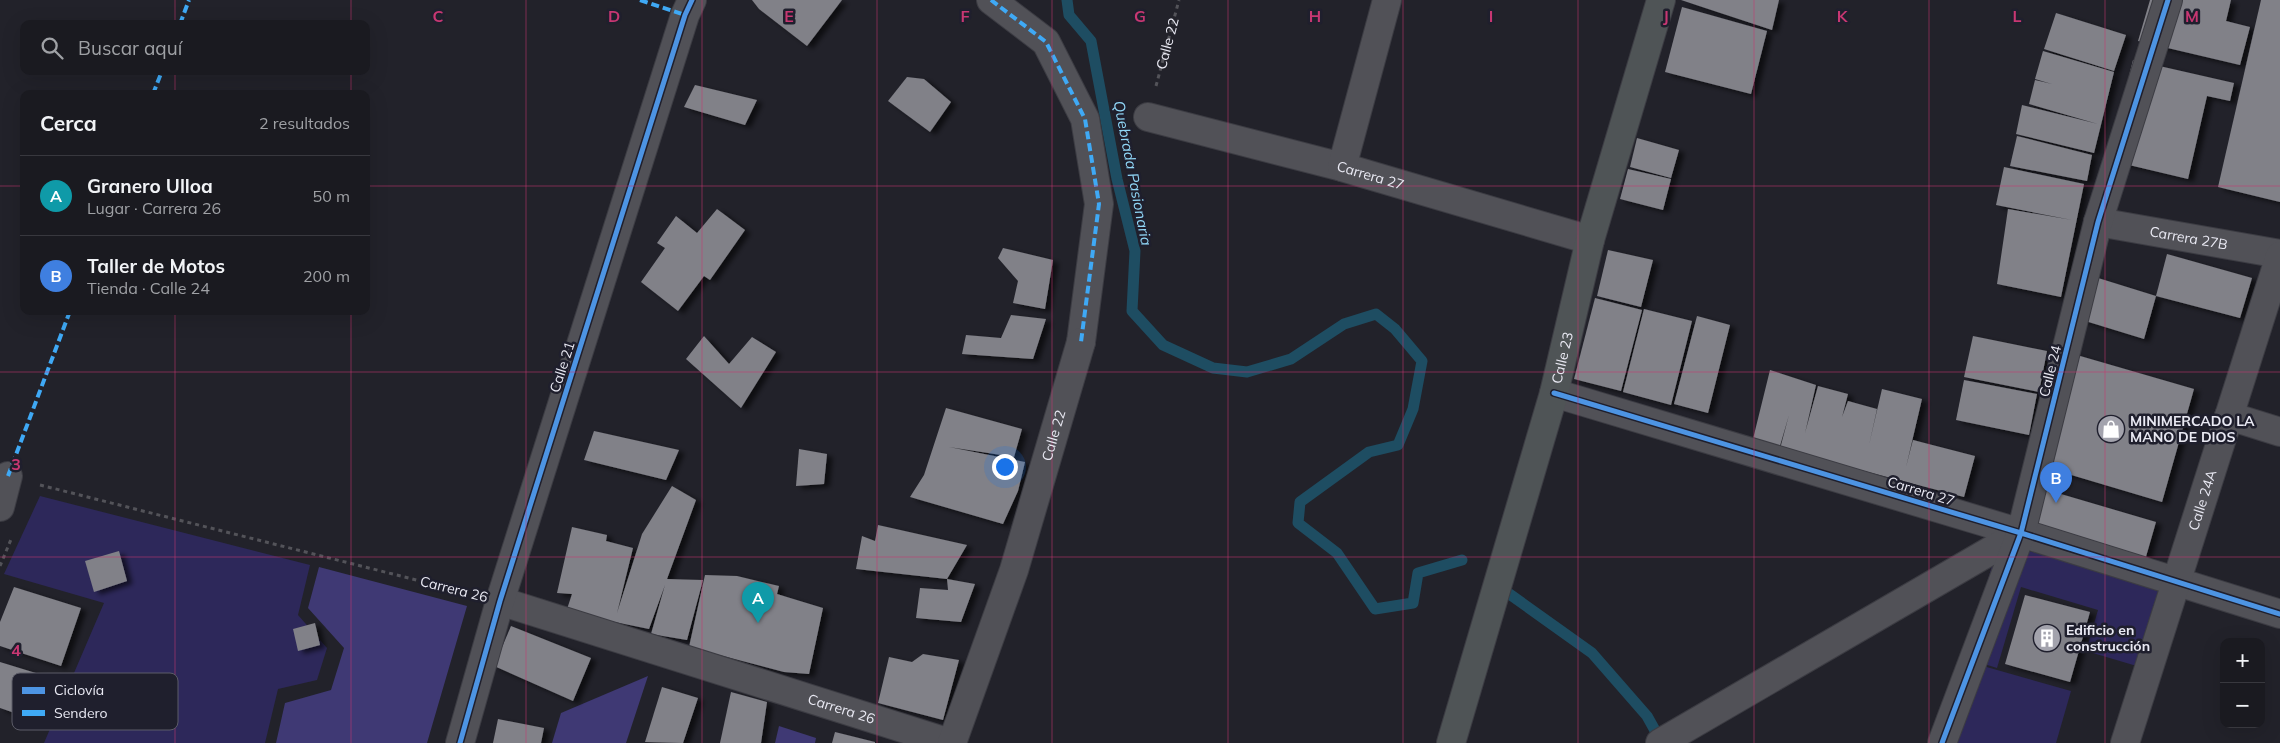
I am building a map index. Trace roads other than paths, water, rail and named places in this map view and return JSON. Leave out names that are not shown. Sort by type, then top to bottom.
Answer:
[{"type":"main road","name":"Calle 23","points":[[1451,743],[1554,393],[1590,240],[1660,0]]},
{"type":"street","name":"Calle 21","points":[[460,743],[500,601],[685,15],[692,0]]},
{"type":"street","name":"Calle 22","points":[[951,743],[1014,570],[1081,342],[1099,204],[1085,118],[1046,42],[991,0]]},
{"type":"street","points":[[1342,167],[1388,0]]},
{"type":"street","name":"Calle 24","points":[[1942,743],[2021,533],[2098,222],[2168,0]]},
{"type":"street","name":"Carrera 27","points":[[1148,117],[1342,167],[1590,240]]},
{"type":"street","name":"Carrera 27B","points":[[2098,222],[2280,255]]},
{"type":"street","name":"Calle 24A","points":[[2125,743],[2280,255]]},
{"type":"street","name":"Carrera 27","points":[[1554,393],[2021,533],[2280,614]]},
{"type":"street","points":[[2229,416],[2280,432]]},
{"type":"street","points":[[0,507],[8,476]]},
{"type":"street","points":[[1660,743],[1698,719],[2021,533]]},
{"type":"street","name":"Carrera 26","points":[[500,601],[951,743]]},
{"type":"waterway","name":"Quebrada Pasionaria","points":[[1067,0],[1069,15],[1091,41],[1117,179],[1135,251],[1132,311],[1163,345],[1213,368],[1247,372],[1291,359],[1344,324],[1376,314],[1395,329],[1422,361],[1413,409],[1398,445],[1369,452],[1300,502],[1298,523],[1337,553],[1375,609],[1413,603],[1418,573],[1462,560]]},
{"type":"waterway","name":"Quebrada Pasionaria","points":[[1508,593],[1592,653],[1647,716],[1662,743]]},
{"type":"place","name":"MINIMERCADO LA MANO DE DIOS","points":[[2111,429]]},
{"type":"place","name":"Taller de Motos","points":[[2056,503]]},
{"type":"place","name":"Granero Ulloa","points":[[758,623]]},
{"type":"place","name":"Edificio en construcción","points":[[2047,638]]}]
